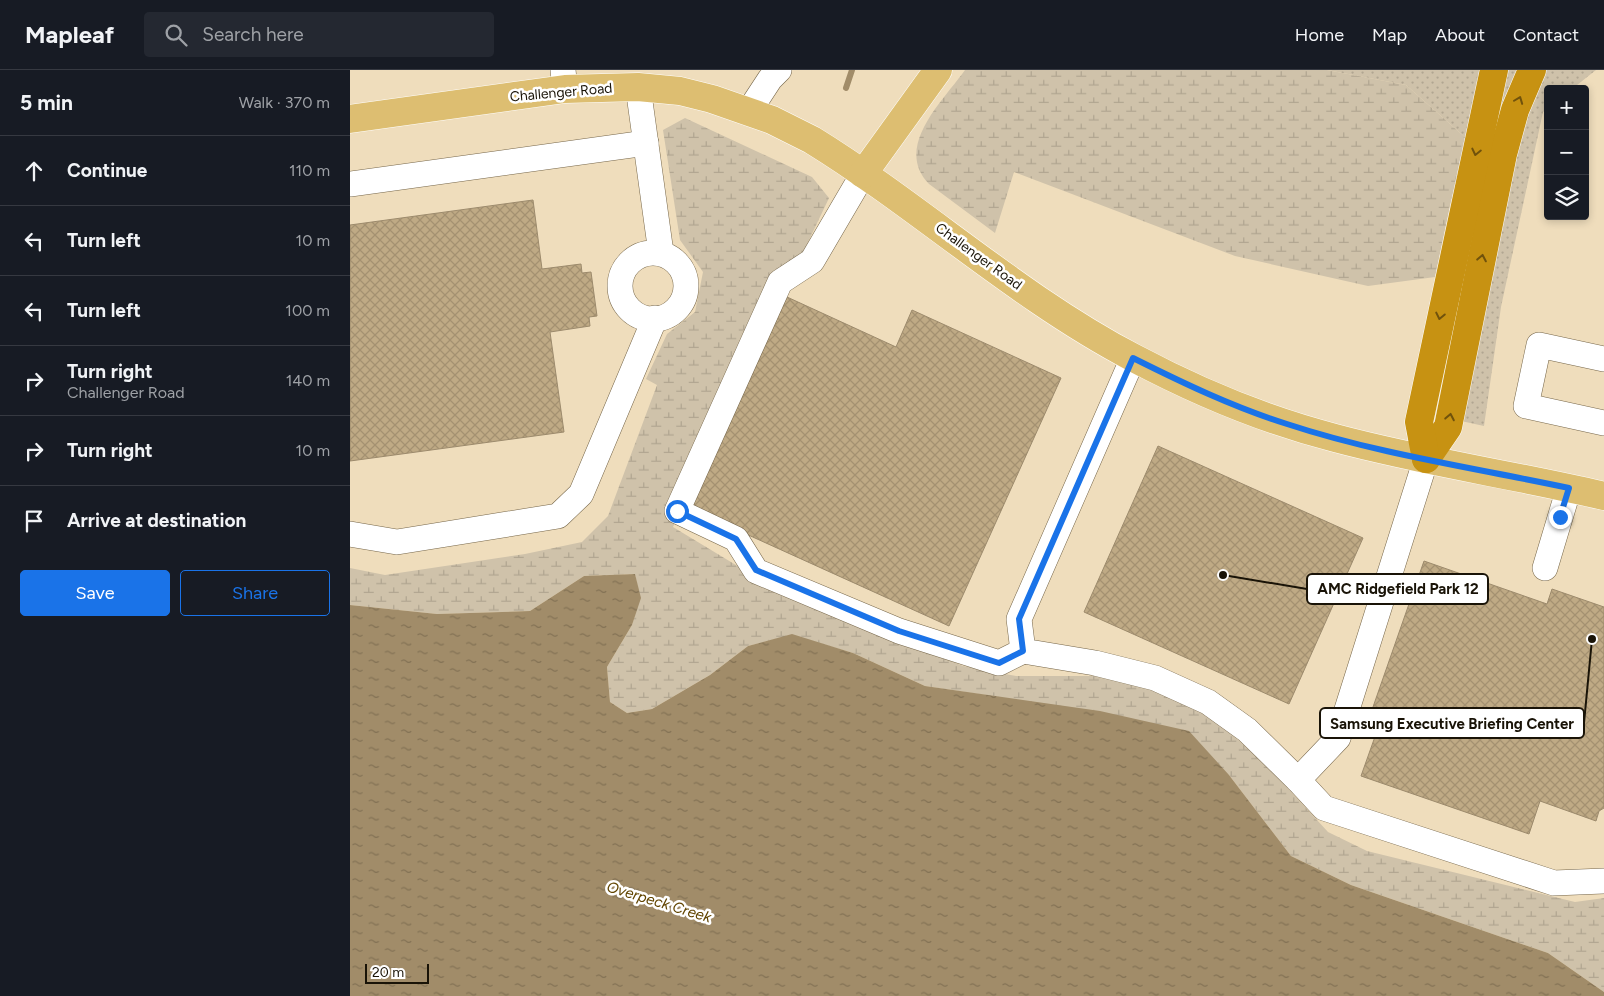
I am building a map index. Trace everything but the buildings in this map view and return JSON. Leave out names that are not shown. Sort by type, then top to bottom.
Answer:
[{"type":"highway","points":[[1426,459],[1419,422],[1494,70]]},
{"type":"highway","points":[[1426,459],[1448,427],[1503,154],[1515,110],[1532,70]]},
{"type":"main road","points":[[862,174],[938,70]]},
{"type":"main road","name":"Challenger Road","points":[[350,119],[564,79],[694,94],[750,111],[805,137],[862,174],[1065,317],[1133,358],[1210,395],[1270,418],[1334,438],[1604,496]]},
{"type":"lane","points":[[750,111],[770,79],[780,70]]},
{"type":"lane","points":[[638,87],[661,253]]},
{"type":"lane","points":[[350,184],[646,143]]},
{"type":"lane","points":[[862,174],[812,261],[780,282],[677,511],[736,539],[756,570],[899,631],[999,663],[1023,651],[1095,662],[1155,678],[1208,702],[1247,730],[1324,808],[1554,883],[1604,881]]},
{"type":"lane","points":[[661,253],[679,265],[684,275],[686,286],[684,297],[678,307],[669,314],[655,318],[642,317],[630,308],[624,300],[620,285],[624,270],[635,258],[644,254],[661,253]]},
{"type":"lane","points":[[350,534],[397,542],[558,516],[581,494],[655,318]]},
{"type":"lane","points":[[1604,359],[1539,345],[1526,406],[1604,423]]},
{"type":"lane","points":[[1023,651],[1019,619],[1133,358]]},
{"type":"lane","points":[[1298,780],[1338,738],[1426,459]]},
{"type":"lane","points":[[1545,568],[1569,488]]},
{"type":"green space","points":[[965,70],[1327,70],[1406,85],[1467,139],[1451,201],[1435,277],[1368,286],[1235,256],[1014,172],[995,233],[929,184],[919,170],[916,155],[925,125],[934,110]]},
{"type":"green space","points":[[1327,70],[1481,70],[1467,139],[1406,85]]},
{"type":"green space","points":[[1503,70],[1520,70],[1504,109],[1496,107]]},
{"type":"green space","points":[[1545,70],[1596,70],[1577,85],[1544,85],[1544,111],[1501,307],[1484,426],[1461,421],[1520,135]]},
{"type":"green space","points":[[685,118],[812,177],[829,198],[673,527],[774,588],[963,666],[1016,676],[1098,676],[1166,689],[1212,716],[1271,770],[1328,832],[1367,851],[1575,902],[1604,898],[1604,992],[1548,953],[1351,885],[1291,856],[1229,775],[999,697],[925,686],[853,653],[792,635],[748,646],[710,675],[652,709],[627,713],[610,702],[607,667],[632,625],[640,598],[635,574],[584,576],[530,611],[437,614],[350,605],[350,568],[385,575],[525,554],[582,542],[608,516],[657,385],[646,379],[667,334],[695,312],[703,272],[680,240],[663,130]]},
{"type":"water","name":"Overpeck Creek","points":[[635,574],[641,598],[632,625],[607,667],[610,702],[627,713],[652,709],[710,675],[748,646],[792,634],[853,653],[925,686],[1100,711],[1189,731],[1229,775],[1291,856],[1351,885],[1548,953],[1604,992],[1604,996],[350,996],[350,605],[437,614],[530,611],[584,576]]},
{"type":"waterway","points":[[846,88],[852,70]]},
{"type":"place","name":"AMC Ridgefield Park 12","points":[[1223,575]]},
{"type":"place","name":"Samsung Executive Briefing Center","points":[[1592,639]]},
{"type":"route","points":[[677,511],[736,539],[756,570],[899,631],[999,663],[1023,651],[1019,619],[1133,358],[1210,395],[1262,416],[1310,431],[1386,450],[1569,488],[1560,517]]}]
